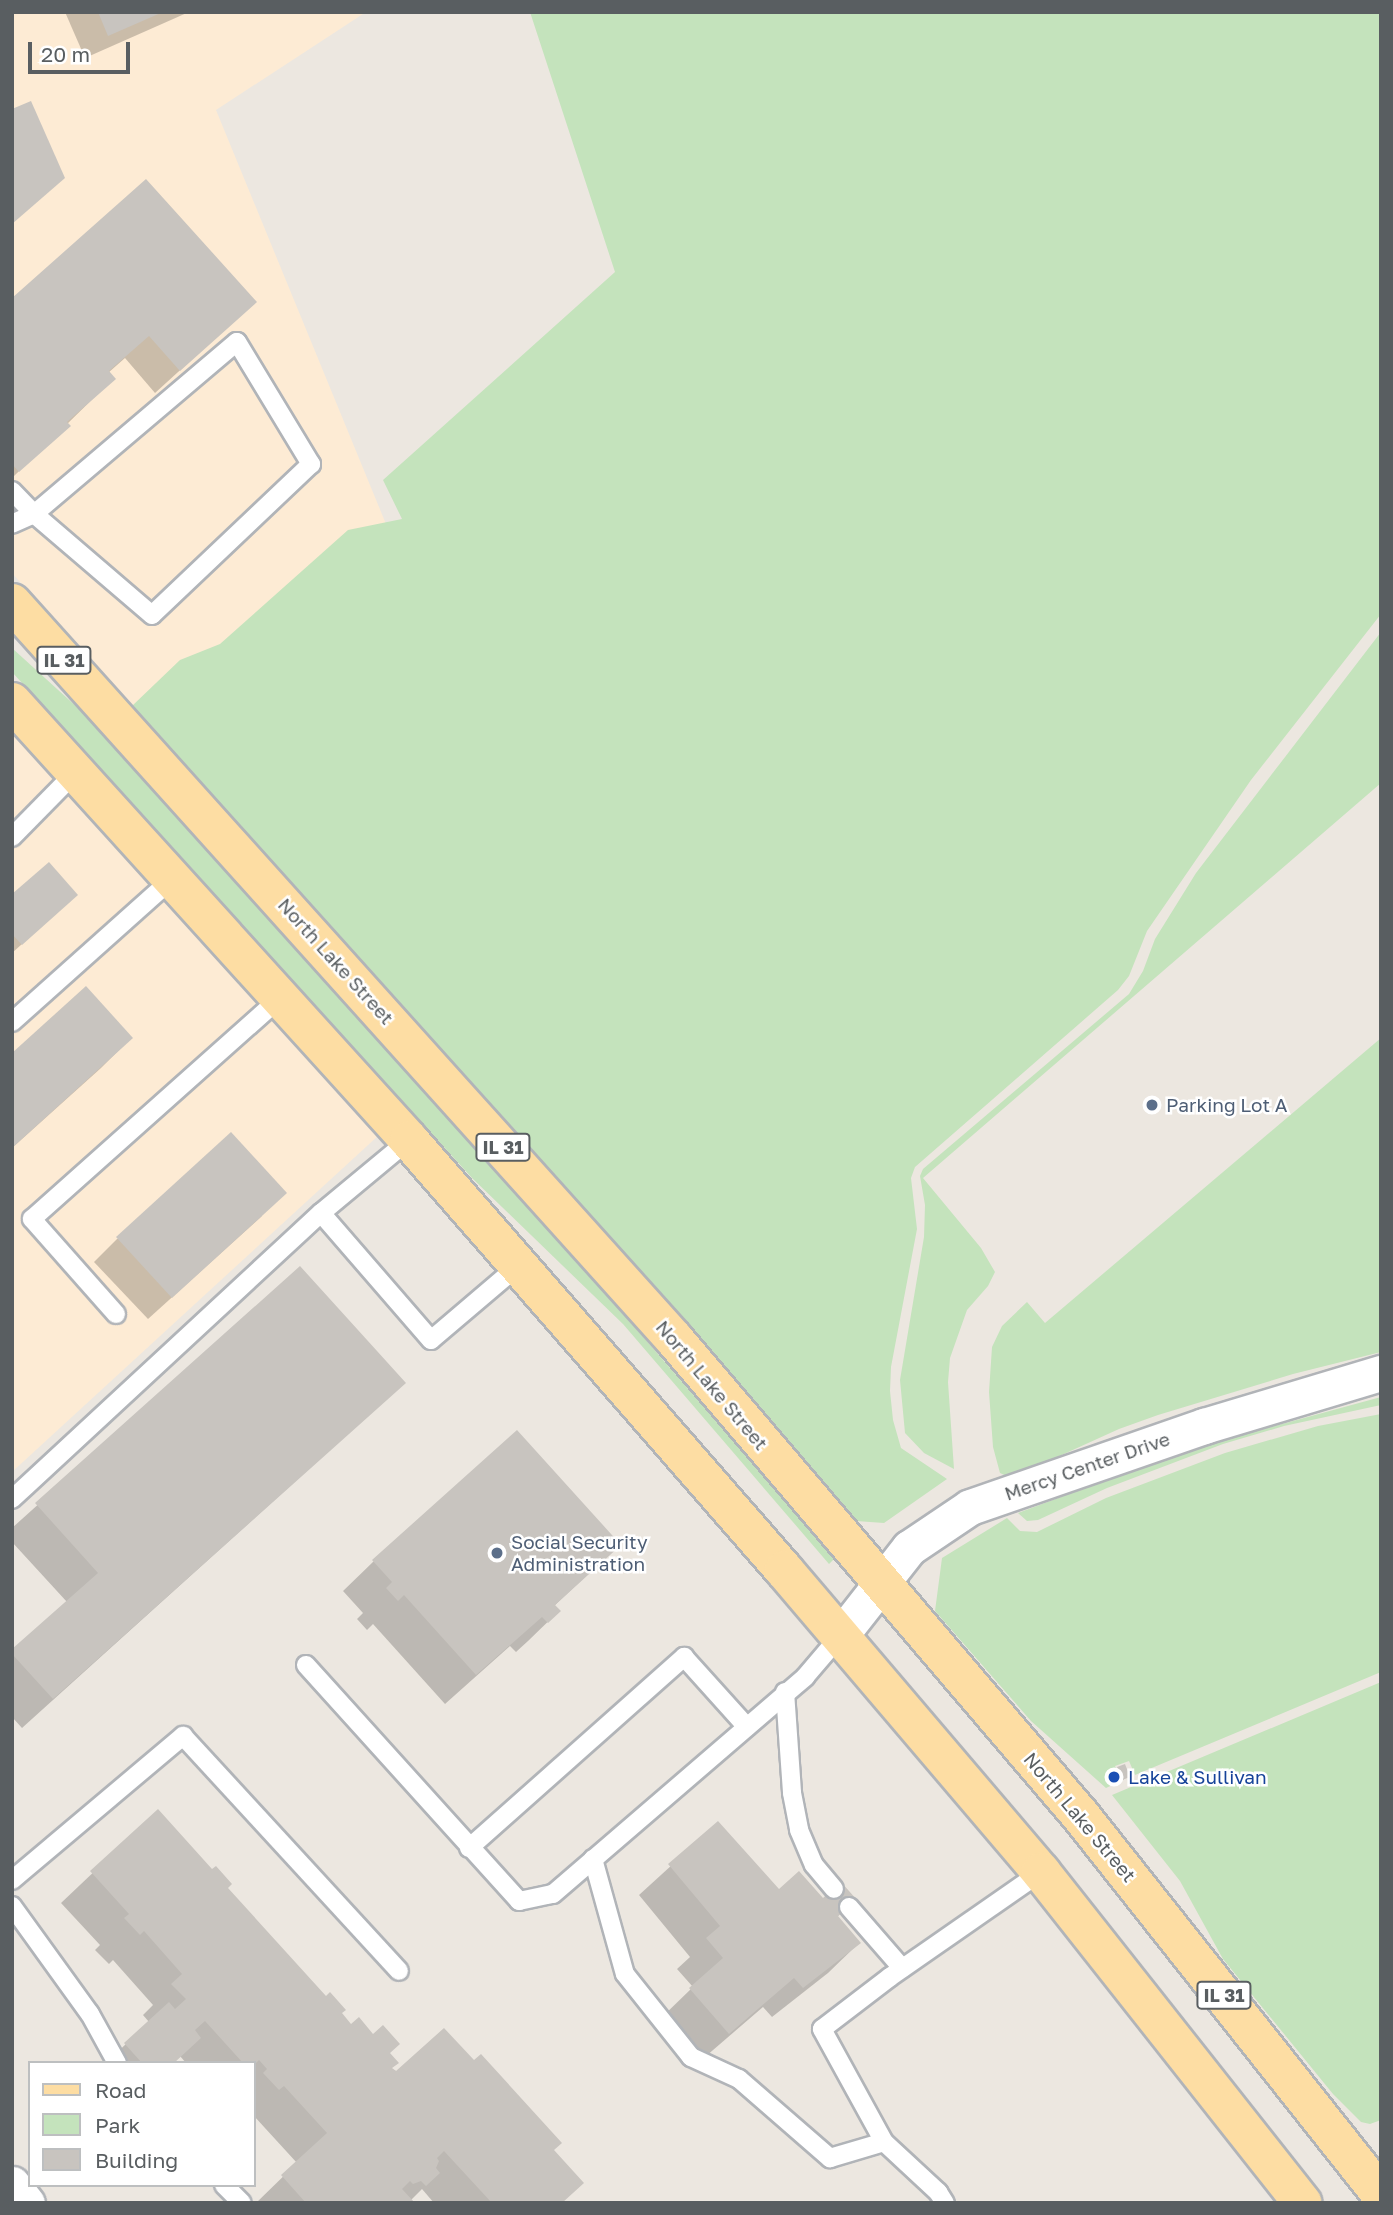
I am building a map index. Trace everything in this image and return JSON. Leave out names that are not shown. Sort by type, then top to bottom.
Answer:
[{"type":"main road","name":"North Lake Street","points":[[12,603],[637,1297],[1081,1816],[1381,2195]]},
{"type":"main road","points":[[12,702],[409,1140],[840,1636],[1041,1872],[1302,2203]]},
{"type":"street","name":"Mercy Center Drive","points":[[840,1636],[909,1548],[970,1507],[1204,1426],[1381,1373]]},
{"type":"street","points":[[12,2184],[27,2203]]},
{"type":"lane","points":[[12,491],[34,513],[152,615],[311,464],[237,342],[34,513],[12,524]]},
{"type":"lane","points":[[12,836],[75,774]]},
{"type":"lane","points":[[12,1022],[172,879]]},
{"type":"lane","points":[[116,1314],[32,1219],[281,997]]},
{"type":"lane","points":[[12,1499],[321,1213],[409,1140]]},
{"type":"lane","points":[[321,1213],[431,1340],[519,1265]]},
{"type":"lane","points":[[306,1665],[519,1901],[553,1894],[814,1669],[840,1636]]},
{"type":"lane","points":[[469,1848],[684,1657],[747,1727]]},
{"type":"lane","points":[[785,1692],[792,1793],[799,1830],[814,1865],[834,1889]]},
{"type":"lane","points":[[12,1880],[183,1736],[399,1971]]},
{"type":"lane","points":[[593,1859],[625,1974],[691,2057],[739,2078],[830,2158],[884,2142]]},
{"type":"lane","points":[[944,2203],[939,2192],[884,2142],[822,2029],[902,1968],[1041,1872]]},
{"type":"lane","points":[[12,1906],[90,2014],[116,2061]]},
{"type":"lane","points":[[849,1907],[902,1968]]},
{"type":"lane","points":[[226,2187],[242,2203]]},
{"type":"shaded area","points":[[12,12],[366,12],[216,110],[402,563],[178,757],[12,573]]},
{"type":"shaded area","points":[[12,733],[379,1135],[12,1472]]},
{"type":"green space","points":[[530,12],[1381,12],[1381,614],[1251,780],[1147,931],[1129,976],[1118,990],[915,1167],[911,1178],[917,1229],[891,1367],[890,1391],[893,1420],[901,1448],[947,1479],[884,1523],[856,1521],[132,706],[180,660],[220,644],[348,530],[402,519],[383,480],[615,272]]},
{"type":"green space","points":[[1381,632],[1381,783],[923,1178],[981,1248],[995,1272],[988,1286],[967,1310],[950,1358],[948,1382],[954,1469],[924,1453],[905,1433],[900,1380],[924,1237],[925,1205],[920,1176],[923,1169],[1129,994],[1143,971],[1155,939],[1196,873]]},
{"type":"green space","points":[[12,648],[101,729],[520,1195],[835,1558],[829,1564],[623,1324],[472,1178],[12,672]]},
{"type":"green space","points":[[1381,1038],[1381,1352],[1293,1374],[1158,1415],[1119,1429],[1011,1478],[1000,1473],[993,1447],[989,1392],[992,1347],[1002,1326],[1027,1302],[1045,1323]]},
{"type":"green space","points":[[1381,1397],[1381,1405],[1284,1426],[1223,1444],[1107,1488],[1038,1520],[1027,1521],[1018,1513],[1187,1450]]},
{"type":"green space","points":[[1381,1414],[1381,1672],[1135,1775],[1129,1761],[1115,1766],[1121,1781],[1106,1788],[1031,1721],[935,1611],[942,1558],[1007,1518],[1020,1531],[1037,1532],[1106,1498],[1225,1453],[1318,1426]]},
{"type":"green space","points":[[1381,1682],[1381,2120],[1370,2124],[1361,2122],[1333,2094],[1223,1959],[1180,1881],[1112,1795]]},
{"type":"building","points":[[98,12],[163,12],[108,36]]},
{"type":"building","points":[[31,101],[65,178],[12,224],[12,109]]},
{"type":"building","points":[[146,179],[257,302],[180,371],[149,336],[109,371],[116,379],[67,422],[71,426],[19,472],[12,464],[12,298]]},
{"type":"building","points":[[49,862],[78,895],[22,945],[12,934],[12,894]]},
{"type":"building","points":[[86,986],[133,1038],[12,1148],[12,1053]]},
{"type":"building","points":[[231,1132],[287,1193],[172,1298],[116,1237]]},
{"type":"building","points":[[300,1266],[406,1383],[53,1699],[12,1654],[12,1649],[98,1573],[35,1503]]},
{"type":"building","name":"Social Security Administration","points":[[517,1430],[621,1545],[555,1605],[561,1611],[548,1623],[542,1617],[476,1675],[404,1595],[398,1601],[386,1588],[392,1582],[372,1560]]},
{"type":"building","points":[[1125,1764],[1130,1777],[1122,1780],[1117,1767]]},
{"type":"building","points":[[158,1809],[212,1869],[216,1866],[232,1884],[228,1888],[326,1996],[330,1992],[346,2010],[342,2013],[351,2024],[359,2017],[373,2034],[383,2025],[400,2044],[390,2053],[399,2063],[392,2068],[396,2071],[444,2028],[474,2060],[481,2054],[562,2143],[554,2150],[584,2183],[562,2203],[492,2203],[444,2151],[437,2158],[439,2161],[436,2168],[440,2173],[426,2186],[421,2181],[413,2184],[410,2181],[402,2189],[415,2203],[306,2203],[281,2175],[327,2133],[284,2086],[279,2090],[263,2073],[267,2069],[259,2060],[256,2063],[241,2061],[205,2021],[195,2030],[201,2038],[176,2061],[140,2061],[124,2043],[169,2002],[175,2009],[186,1999],[171,1984],[182,1974],[144,1931],[140,1935],[124,1918],[129,1914],[90,1871]]},
{"type":"building","points":[[718,1821],[779,1889],[799,1871],[823,1898],[841,1882],[857,1900],[838,1916],[861,1943],[803,1988],[794,1978],[729,2034],[689,1988],[723,1958],[706,1938],[720,1926],[668,1864]]},
{"type":"place","name":"Parking Lot A","points":[[1152,1105]]},
{"type":"place","name":"Social Security Administration","points":[[497,1553]]},
{"type":"place","name":"Lake & Sullivan","points":[[1114,1777]]}]
